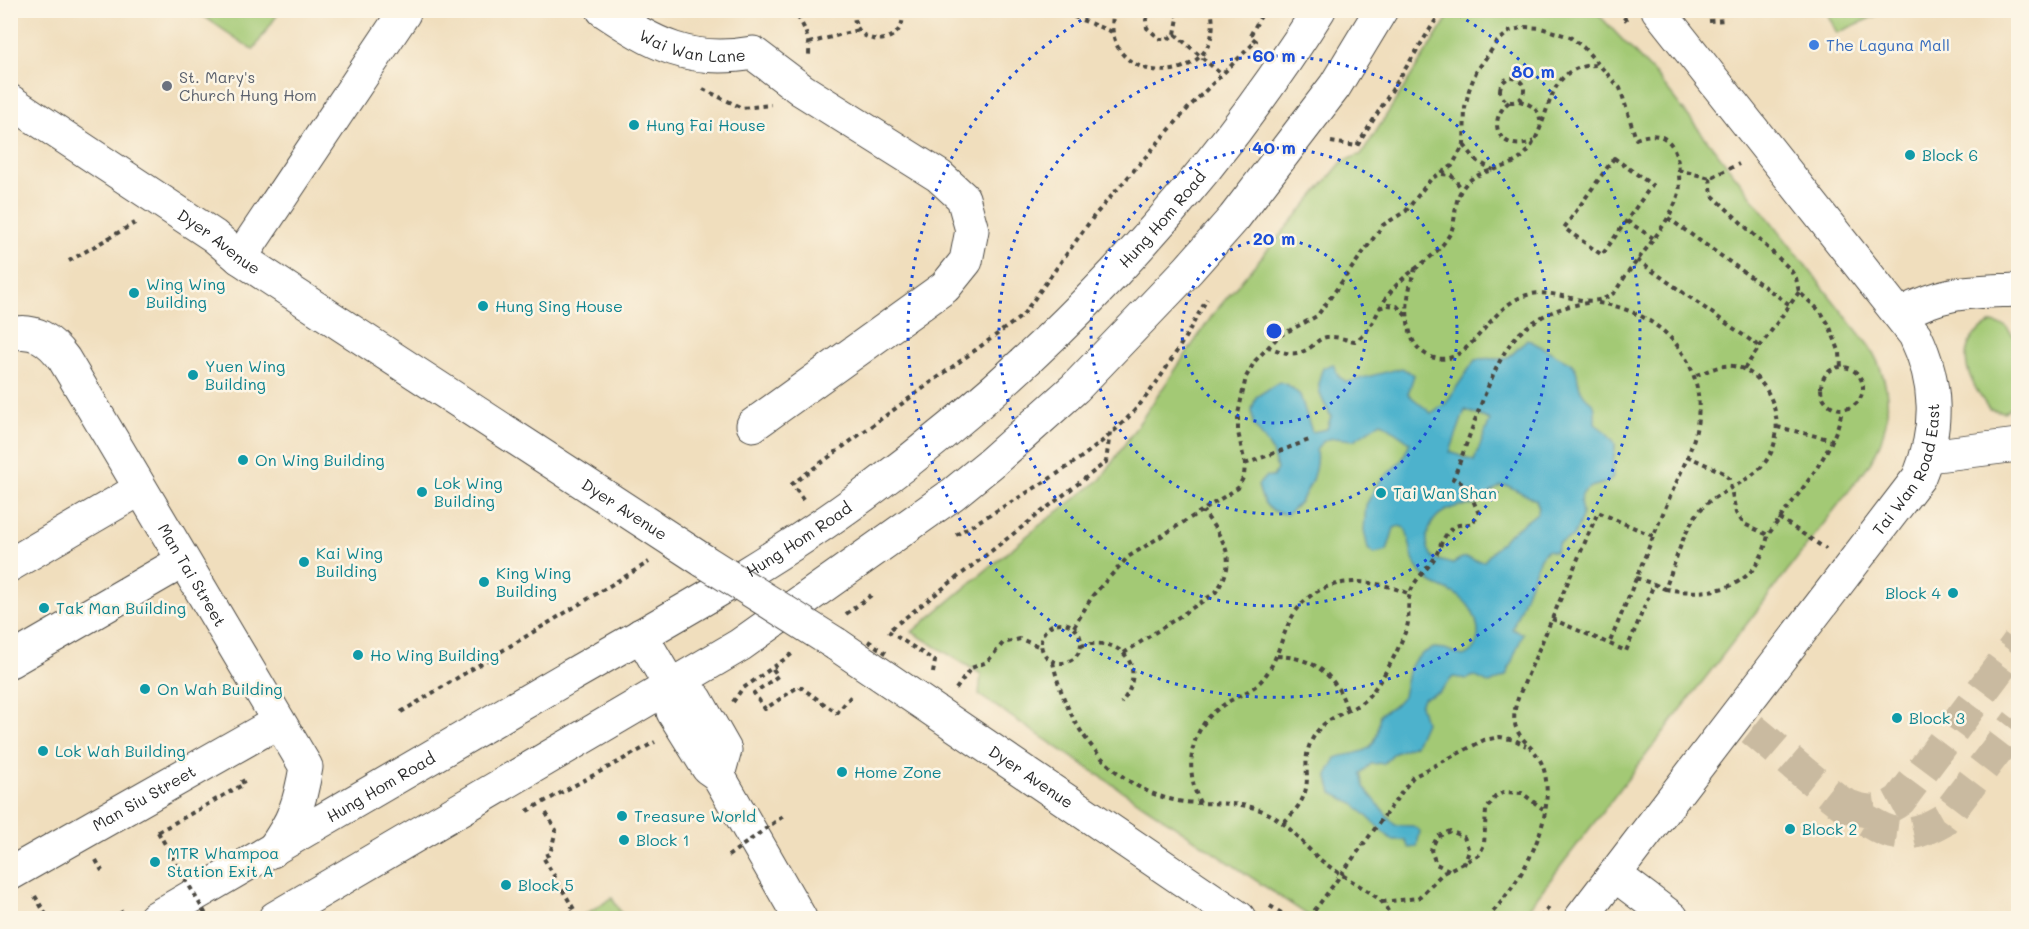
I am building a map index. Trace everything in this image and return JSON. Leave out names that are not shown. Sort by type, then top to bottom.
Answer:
[{"type":"street","name":"Wai Wan Lane","points":[[603,10],[644,37],[681,52],[721,57],[753,53],[802,90],[939,176],[963,198],[972,230],[966,261],[945,286],[753,425]]},
{"type":"street","name":"Hung Hom Road","points":[[143,912],[272,851],[704,598],[855,501],[924,449],[1025,363],[1131,254],[1190,186],[1285,63],[1320,10]]},
{"type":"street","points":[[275,918],[740,645],[952,494],[1075,388],[1188,270],[1254,192],[1335,86],[1381,10]]},
{"type":"street","points":[[240,258],[404,13]]},
{"type":"street","name":"Tai Wan Road East","points":[[1581,918],[1744,723],[1919,477],[1928,456],[1934,423],[1932,382],[1926,357],[1901,314],[1645,19]]},
{"type":"street","name":"Dyer Avenue","points":[[10,101],[214,236],[240,258],[704,561],[837,632],[1239,918]]},
{"type":"street","points":[[1901,314],[1932,298],[1954,292],[2019,290]]},
{"type":"street","name":"Man Tai Street","points":[[10,334],[27,331],[41,336],[53,345],[306,767],[299,805],[290,826],[272,851]]},
{"type":"street","points":[[1928,456],[2019,445]]},
{"type":"street","points":[[10,565],[140,489]]},
{"type":"street","points":[[10,661],[183,561]]},
{"type":"street","points":[[641,635],[671,687],[696,699],[725,750],[718,775],[800,918]]},
{"type":"street","name":"Man Siu Street","points":[[10,874],[279,722]]},
{"type":"street","points":[[1615,875],[1672,918]]},
{"type":"path","points":[[854,10],[854,20],[858,30],[868,38],[875,40],[891,37],[902,24],[902,10]]},
{"type":"path","points":[[1057,10],[1113,33]]},
{"type":"path","points":[[1114,10],[1113,33],[1122,53],[1140,67],[1150,71],[1172,71],[1193,63],[1209,43],[1213,28],[1211,10]]},
{"type":"path","points":[[1150,11],[1146,20],[1147,28],[1152,35],[1168,39],[1175,34],[1178,18],[1173,10]]},
{"type":"path","points":[[810,509],[792,484],[1022,316],[1094,216],[1191,105],[1256,41],[1250,36],[1264,10]]},
{"type":"path","points":[[1326,141],[1357,146],[1442,10]]},
{"type":"path","points":[[1618,10],[1645,19]]},
{"type":"path","points":[[1074,627],[1093,595],[1128,556],[1238,488],[1244,476],[1245,464],[1238,432],[1240,395],[1255,361],[1279,336],[1317,316],[1383,225],[1406,210],[1422,188],[1442,174],[1459,156],[1464,144],[1465,108],[1476,72],[1497,42],[1510,31],[1525,27],[1556,31],[1583,47],[1620,87],[1636,139],[1654,135],[1671,143],[1679,160],[1680,193],[1668,218],[1615,292],[1596,303],[1573,305],[1550,312],[1530,324],[1513,340],[1502,359],[1453,479],[1466,484],[1479,508],[1476,519],[1466,525],[1456,525],[1448,531],[1434,559],[1422,574],[1410,594],[1410,616],[1406,630],[1370,695],[1328,720],[1312,738],[1308,753],[1306,795],[1298,809],[1284,822]]},
{"type":"path","points":[[809,43],[858,30]]},
{"type":"path","points":[[1175,34],[1223,75]]},
{"type":"path","points":[[1267,346],[1284,354],[1294,354],[1304,351],[1324,338],[1338,337],[1355,341],[1365,336],[1378,309],[1401,278],[1432,254],[1449,237],[1454,225],[1456,200],[1462,189],[1476,177],[1516,164],[1540,131],[1551,94],[1557,83],[1576,68],[1599,65]]},
{"type":"path","points":[[1518,101],[1523,96],[1524,88],[1521,81],[1506,78],[1500,84],[1499,91],[1503,99],[1509,102],[1529,103],[1537,110],[1541,121],[1540,131]]},
{"type":"path","points":[[1509,102],[1501,109],[1496,119],[1497,130],[1503,140],[1513,145],[1524,145],[1534,140]]},
{"type":"path","points":[[1464,144],[1476,160],[1493,170]]},
{"type":"path","points":[[1614,158],[1652,185],[1627,221],[1602,255],[1564,228],[1614,158]]},
{"type":"path","points":[[1678,170],[1710,178],[1742,161]]},
{"type":"path","points":[[1442,174],[1451,175],[1462,189]]},
{"type":"path","points":[[1710,178],[1712,195],[1790,269],[1796,278],[1799,292],[1821,312],[1837,345],[1841,367]]},
{"type":"path","points":[[1668,218],[1790,305]]},
{"type":"path","points":[[69,261],[138,221]]},
{"type":"path","points":[[1627,221],[1653,238]]},
{"type":"path","points":[[1637,260],[1760,347]]},
{"type":"path","points":[[1416,266],[1408,293],[1409,321],[1414,343],[1420,351],[1439,359],[1458,354],[1511,303],[1526,295],[1544,292],[1596,303],[1618,305],[1657,324],[1685,356],[1694,376],[1698,417],[1687,456],[1609,644]]},
{"type":"path","points":[[949,539],[1087,454],[1139,405],[1164,372],[1211,292]]},
{"type":"path","points":[[1744,369],[1799,292]]},
{"type":"path","points":[[1378,309],[1388,305],[1397,306],[1405,312],[1409,321]]},
{"type":"path","points":[[1665,589],[1692,521],[1704,507],[1731,488],[1748,480],[1769,457],[1775,443],[1777,427],[1775,412],[1764,386],[1756,376],[1744,369],[1730,366],[1694,376]]},
{"type":"path","points":[[1841,367],[1852,370],[1860,377],[1863,388],[1860,399],[1852,407],[1842,410],[1831,407],[1823,399],[1820,388],[1823,378],[1831,370],[1841,367]]},
{"type":"path","points":[[1636,578],[1665,589],[1686,592],[1713,591],[1740,581],[1759,561],[1768,534],[1833,440],[1842,410]]},
{"type":"path","points":[[1777,427],[1833,440]]},
{"type":"path","points":[[931,684],[935,661],[888,631],[1106,462],[1110,431]]},
{"type":"path","points":[[1245,464],[1312,438]]},
{"type":"path","points":[[1687,456],[1724,473],[1730,479],[1736,513],[1744,524],[1768,534]]},
{"type":"path","points":[[1124,653],[1215,593],[1225,579],[1229,563],[1227,546],[1203,511]]},
{"type":"path","points":[[1487,918],[1528,864],[1541,828],[1544,809],[1545,774],[1539,760],[1518,736],[1515,705],[1598,512],[1653,536]]},
{"type":"path","points":[[1779,518],[1831,553]]},
{"type":"path","points":[[401,712],[652,561]]},
{"type":"path","points":[[1200,803],[1191,774],[1191,759],[1200,729],[1220,707],[1259,682],[1277,656],[1288,624],[1297,610],[1323,589],[1355,580],[1372,581],[1410,594]]},
{"type":"path","points":[[1552,619],[1626,651],[1654,584]]},
{"type":"path","points":[[837,632],[883,585]]},
{"type":"path","points":[[1081,646],[1080,635],[1074,627],[1065,623],[1055,624],[1047,629],[1042,637],[1041,647],[1045,656],[1053,662],[1071,660],[1081,646],[1096,642],[1111,644],[1124,653],[1131,665],[1133,679],[1130,693],[1121,703]]},
{"type":"path","points":[[950,698],[971,668],[987,662],[1003,643],[1020,639],[1041,647]]},
{"type":"path","points":[[730,710],[742,689],[801,648]]},
{"type":"path","points":[[1277,656],[1309,661],[1323,669],[1343,694],[1347,710]]},
{"type":"path","points":[[1053,662],[1056,680],[1079,730],[1102,759],[1131,781],[1148,790],[1183,802],[1244,805],[1284,822],[1313,854],[1382,902],[1394,918]]},
{"type":"path","points":[[773,669],[778,676],[754,693],[765,709],[798,686],[837,713],[852,695]]},
{"type":"path","points":[[1309,918],[1384,812],[1413,777],[1484,740],[1500,737],[1515,740],[1529,748]]},
{"type":"path","points":[[518,815],[642,747],[662,742]]},
{"type":"path","points":[[208,918],[158,832],[244,784]]},
{"type":"path","points":[[1382,902],[1418,898],[1450,870],[1474,859],[1482,850],[1486,810],[1496,796],[1504,792],[1522,793],[1544,809]]},
{"type":"path","points":[[771,812],[782,831]]},
{"type":"path","points":[[546,813],[556,830],[550,854],[543,857],[575,911],[563,918]]},
{"type":"path","points":[[728,856],[786,814]]},
{"type":"path","points":[[1450,870],[1436,864],[1431,850],[1437,837],[1450,831],[1464,837],[1469,851],[1464,865]]},
{"type":"path","points":[[734,847],[739,857]]},
{"type":"path","points":[[179,876],[189,870]]},
{"type":"path","points":[[1540,918],[1555,900]]},
{"type":"path","points":[[112,918],[143,912]]},
{"type":"green space","points":[[196,11],[280,11],[253,50]]},
{"type":"green space","points":[[1452,11],[1595,11],[1656,75],[1869,346],[1883,375],[1886,389],[1886,418],[1883,433],[1871,462],[1521,918],[1312,918],[979,695],[981,674],[912,632],[1040,525],[1101,479],[1214,313],[1343,161],[1362,154]]},
{"type":"green space","points":[[1826,11],[1886,11],[1837,33]]},
{"type":"green space","points":[[1992,323],[2005,326],[2018,341],[2018,404],[2004,412],[1989,409],[1969,374],[1966,363],[1970,341],[1979,331]]},
{"type":"green space","points":[[612,898],[624,918],[579,918]]},
{"type":"water","points":[[1527,339],[1574,366],[1581,390],[1594,405],[1595,424],[1615,443],[1613,477],[1606,483],[1591,487],[1584,492],[1580,501],[1582,517],[1573,537],[1559,543],[1555,552],[1547,550],[1540,558],[1512,629],[1523,634],[1506,676],[1490,684],[1474,676],[1467,679],[1453,677],[1439,692],[1423,698],[1420,705],[1425,722],[1415,745],[1393,754],[1384,763],[1371,764],[1361,773],[1364,787],[1395,825],[1413,826],[1420,831],[1417,847],[1409,848],[1405,840],[1392,840],[1354,804],[1332,793],[1327,775],[1336,758],[1364,750],[1373,743],[1378,732],[1380,714],[1395,705],[1403,696],[1408,672],[1414,661],[1423,653],[1434,648],[1445,649],[1463,656],[1471,652],[1478,638],[1476,621],[1468,605],[1462,599],[1430,582],[1416,567],[1405,528],[1399,526],[1394,528],[1387,551],[1374,554],[1368,549],[1364,530],[1366,505],[1378,483],[1402,460],[1410,442],[1381,422],[1354,440],[1328,439],[1319,445],[1316,451],[1313,477],[1300,502],[1287,514],[1275,512],[1264,502],[1258,485],[1266,476],[1273,477],[1277,469],[1271,449],[1253,424],[1252,409],[1256,397],[1279,382],[1288,385],[1300,395],[1312,432],[1327,429],[1331,416],[1322,398],[1319,381],[1323,368],[1333,364],[1339,377],[1347,382],[1402,368],[1414,375],[1408,394],[1431,413],[1446,403],[1475,360],[1504,358],[1511,355]],"holes":[[[1465,410],[1490,420],[1474,461],[1450,452]],[[1502,486],[1508,486],[1536,500],[1539,508],[1537,513],[1507,536],[1484,561],[1462,558],[1452,564],[1434,559],[1427,544],[1427,536],[1438,516],[1452,508],[1479,502]]]},
{"type":"tunnel","points":[[1844,804],[1859,810],[1873,811],[1886,808],[1900,800],[2018,643]]},
{"type":"tunnel","points":[[1752,729],[1843,804],[1881,828],[1901,834],[1920,831],[1943,820],[2018,722]]},
{"type":"place","name":"The Laguna Mall","points":[[1814,45]]},
{"type":"place","name":"St. Mary's Church Hung Hom","points":[[167,86]]},
{"type":"place","name":"Hung Fai House","points":[[634,125]]},
{"type":"place","name":"Block 6","points":[[1910,155]]},
{"type":"place","name":"Wing Wing Building","points":[[134,293]]},
{"type":"place","name":"Hung Sing House","points":[[483,306]]},
{"type":"place","name":"Yuen Wing Building","points":[[193,375]]},
{"type":"place","name":"On Wing Building","points":[[243,460]]},
{"type":"place","name":"Lok Wing Building","points":[[422,492]]},
{"type":"place","name":"Tai Wan Shan","points":[[1381,493]]},
{"type":"place","name":"Kai Wing Building","points":[[304,562]]},
{"type":"place","name":"King Wing Building","points":[[484,582]]},
{"type":"place","name":"Block 4","points":[[1953,593]]},
{"type":"place","name":"Tak Man Building","points":[[44,608]]},
{"type":"place","name":"Ho Wing Building","points":[[358,655]]},
{"type":"place","name":"On Wah Building","points":[[145,689]]},
{"type":"place","name":"Block 3","points":[[1897,718]]},
{"type":"place","name":"Lok Wah Building","points":[[43,751]]},
{"type":"place","name":"Home Zone","points":[[842,772]]},
{"type":"place","name":"Treasure World","points":[[622,816]]},
{"type":"place","name":"Block 2","points":[[1790,829]]},
{"type":"place","name":"Block 1","points":[[624,840]]},
{"type":"place","name":"MTR Whampoa Station Exit A","points":[[155,862]]},
{"type":"place","name":"Block 5","points":[[506,885]]}]
